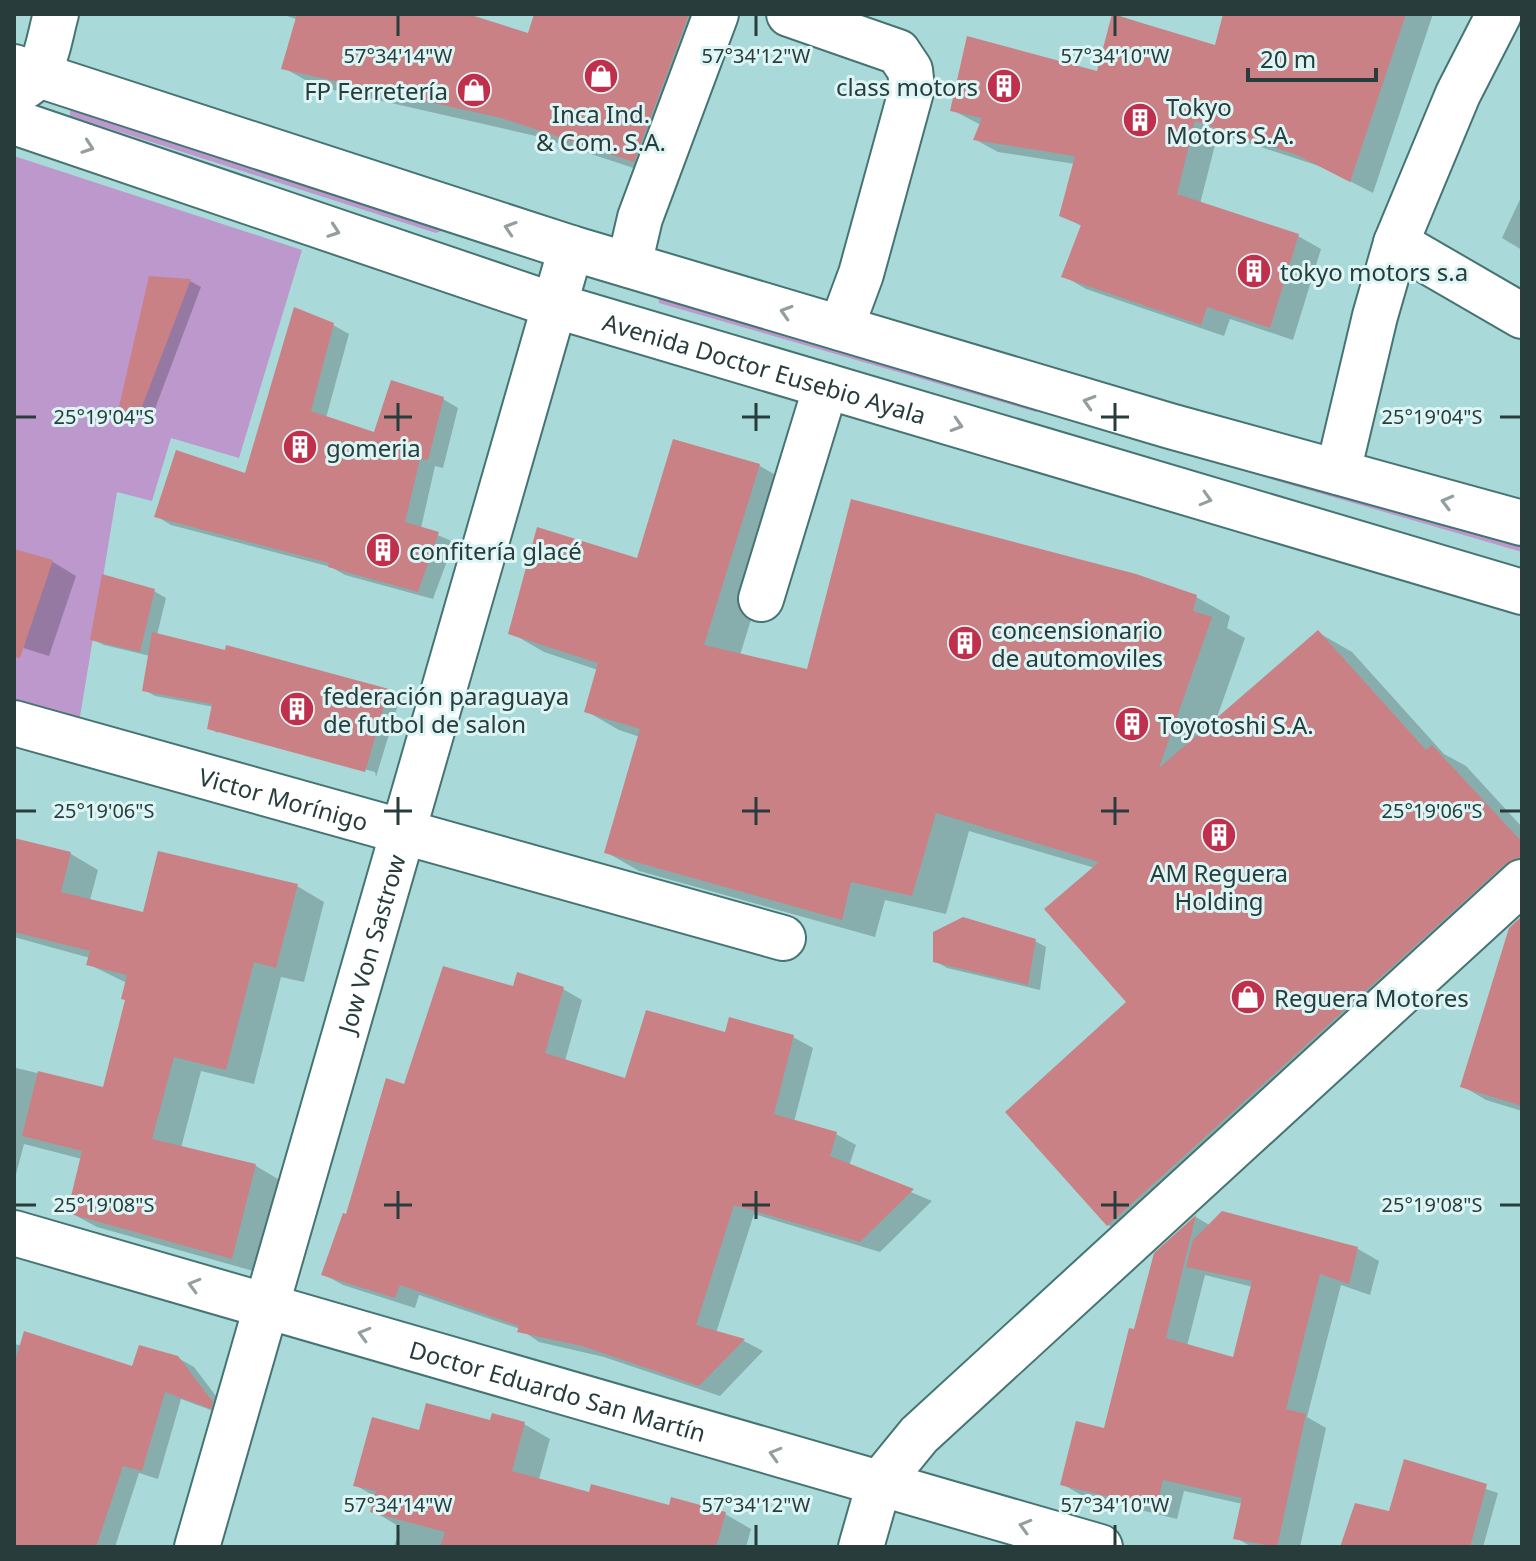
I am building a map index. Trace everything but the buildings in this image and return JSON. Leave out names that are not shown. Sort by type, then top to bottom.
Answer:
[{"type":"main road","points":[[56,14],[22,78],[571,248],[1522,523]]},
{"type":"main road","points":[[629,265],[640,218],[716,14]]},
{"type":"main road","points":[[789,14],[898,52],[910,70],[912,88],[861,274],[841,328]]},
{"type":"main road","points":[[1338,472],[1375,316],[1396,243],[1458,94],[1499,14]]},
{"type":"main road","name":"Avenida Doctor Eusebio Ayala","points":[[14,122],[553,305],[1522,592]]},
{"type":"main road","points":[[1396,243],[1522,316]]},
{"type":"main road","name":"Jow Von Sastrow","points":[[197,1547],[269,1306],[571,248]]},
{"type":"main road","points":[[761,599],[826,386]]},
{"type":"main road","name":"Victor Morínigo","points":[[14,723],[783,938]]},
{"type":"main road","points":[[861,1547],[879,1484],[919,1435],[1522,882]]},
{"type":"main road","name":"Doctor Eduardo San Martín","points":[[14,1233],[1100,1547]]},
{"type":"shaded area","points":[[70,107],[442,228],[436,233],[70,116]]},
{"type":"shaded area","points":[[14,156],[302,250],[239,458],[171,438],[152,501],[117,492],[78,729],[14,711]]},
{"type":"shaded area","points":[[658,295],[1041,409],[1036,412],[659,303]]},
{"type":"shaded area","points":[[1206,456],[1522,541],[1522,552],[1209,461]]},
{"type":"place","name":"Inca Ind. & Com. S.A.","points":[[601,76]]},
{"type":"place","name":"class motors","points":[[1004,86]]},
{"type":"place","name":"FP Ferretería","points":[[474,90]]},
{"type":"place","name":"Tokyo Motors S.A.","points":[[1140,120]]},
{"type":"place","name":"tokyo motors s.a","points":[[1254,271]]},
{"type":"place","name":"gomeria","points":[[300,447]]},
{"type":"place","name":"confitería glacé","points":[[383,550]]},
{"type":"place","name":"concensionario de automoviles","points":[[965,643]]},
{"type":"place","name":"federación paraguaya de futbol de salon","points":[[297,709]]},
{"type":"place","name":"Toyotoshi S.A.","points":[[1132,724]]},
{"type":"place","name":"AM Reguera Holding","points":[[1219,835]]},
{"type":"place","name":"Reguera Motores","points":[[1248,997]]}]
